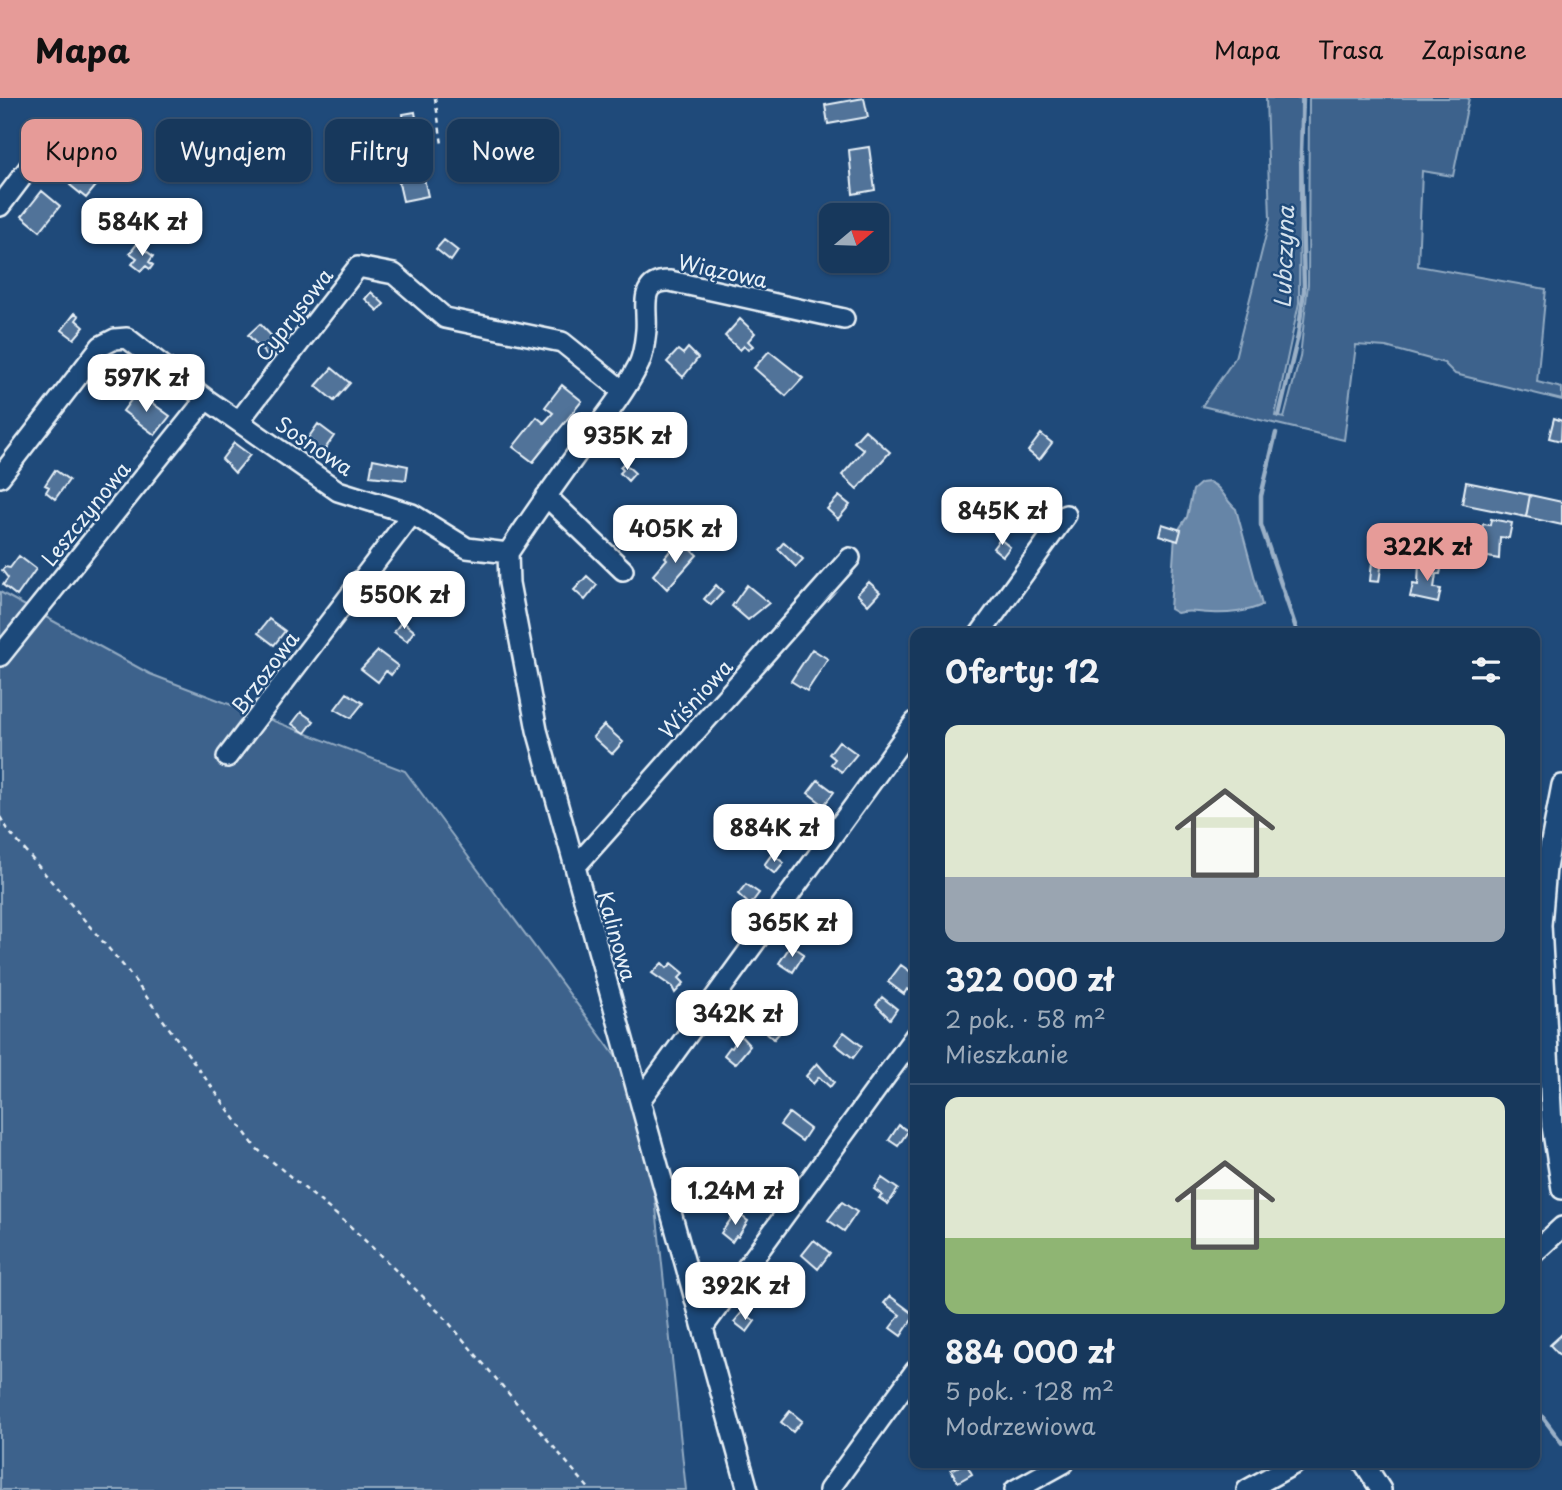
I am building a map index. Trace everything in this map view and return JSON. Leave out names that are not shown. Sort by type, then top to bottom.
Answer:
[{"type":"street","points":[[0,206],[21,178]]},
{"type":"street","name":"Cyprysowa","points":[[239,421],[358,267],[394,274],[445,318],[562,342],[623,391]]},
{"type":"street","name":"Wiązowa","points":[[508,553],[640,363],[647,328],[645,300],[648,290],[661,281],[844,319]]},
{"type":"street","name":"Sosnowa","points":[[0,477],[101,346],[115,339],[127,338],[206,399],[338,491],[412,514],[467,548],[508,553]]},
{"type":"street","name":"Leszczynowa","points":[[0,656],[206,399]]},
{"type":"street","points":[[546,496],[623,570]]},
{"type":"street","name":"Brzozowa","points":[[228,757],[412,514]]},
{"type":"street","points":[[984,628],[1066,515]]},
{"type":"street","name":"Kalinowa","points":[[508,553],[509,583],[537,730],[748,1490]]},
{"type":"street","name":"Wiśniowa","points":[[575,867],[849,558]]},
{"type":"street","points":[[641,1099],[910,729]]},
{"type":"street","points":[[1562,785],[1546,869],[1541,925],[1551,1113],[1562,1189]]},
{"type":"street","points":[[704,1326],[910,1043]]},
{"type":"street","points":[[1540,1247],[1562,1227]]},
{"type":"street","points":[[829,1490],[910,1378]]},
{"type":"street","points":[[1015,1490],[1055,1468]]},
{"type":"street","points":[[1247,1490],[1287,1468]]},
{"type":"street","points":[[1367,1468],[1381,1490]]},
{"type":"path","points":[[435,98],[442,144]]},
{"type":"path","points":[[0,817],[11,834],[127,970],[256,1148],[350,1226],[444,1318],[590,1490]]},
{"type":"shaded area","points":[[1266,98],[1301,98],[1299,303],[1275,416],[1284,418],[1300,357],[1308,284],[1309,98],[1469,98],[1453,176],[1422,171],[1418,266],[1546,289],[1537,382],[1562,388],[1562,400],[1455,374],[1444,363],[1386,347],[1356,345],[1344,440],[1202,406],[1235,358],[1270,219]]},
{"type":"shaded area","points":[[1209,482],[1217,487],[1236,509],[1262,605],[1230,613],[1177,613],[1170,609],[1175,535],[1187,517],[1193,490],[1201,483]]},
{"type":"shaded area","points":[[0,592],[150,674],[405,771],[644,1095],[686,1490],[0,1490]]},
{"type":"building","points":[[864,98],[868,117],[828,124],[825,105]]},
{"type":"building","points":[[415,112],[416,119],[404,119],[403,114]]},
{"type":"building","points":[[869,147],[875,190],[853,194],[849,150]]},
{"type":"building","points":[[72,182],[99,182],[86,198],[70,185]]},
{"type":"building","points":[[399,182],[425,182],[428,196],[403,201]]},
{"type":"building","points":[[42,191],[60,206],[40,231],[22,216]]},
{"type":"building","points":[[444,240],[458,251],[451,261],[436,249]]},
{"type":"building","points":[[137,244],[153,256],[149,262],[153,265],[150,269],[146,266],[141,271],[132,264],[137,258],[130,253]]},
{"type":"building","points":[[371,292],[384,304],[378,311],[365,299]]},
{"type":"building","points":[[75,313],[79,316],[76,320],[84,327],[74,339],[62,330]]},
{"type":"building","points":[[740,319],[755,333],[748,341],[753,346],[748,350],[744,346],[740,350],[725,336]]},
{"type":"building","points":[[260,324],[282,347],[270,359],[248,335]]},
{"type":"building","points":[[688,348],[698,358],[683,377],[667,362],[678,350],[683,354]]},
{"type":"building","points":[[769,351],[803,378],[786,396],[754,368]]},
{"type":"building","points":[[332,368],[350,383],[334,401],[316,386]]},
{"type":"building","points":[[562,385],[582,401],[533,462],[513,447],[537,417],[544,423],[553,413],[545,407]]},
{"type":"building","points":[[137,392],[170,416],[155,435],[123,411]]},
{"type":"building","points":[[1554,418],[1562,421],[1561,441],[1549,438]]},
{"type":"building","points":[[318,424],[334,436],[322,453],[306,441]]},
{"type":"building","points":[[865,430],[890,452],[857,489],[842,475],[864,450],[854,442]]},
{"type":"building","points":[[1041,434],[1052,443],[1039,460],[1028,451]]},
{"type":"building","points":[[234,443],[250,455],[235,473],[222,459]]},
{"type":"building","points":[[373,459],[408,466],[406,480],[370,476]]},
{"type":"building","points":[[624,463],[635,473],[628,481],[620,473],[623,470],[620,467]]},
{"type":"building","points":[[55,470],[69,480],[55,499],[46,492],[49,487],[45,485]]},
{"type":"building","points":[[1466,482],[1530,495],[1526,517],[1462,504]]},
{"type":"building","points":[[1530,495],[1562,502],[1562,525],[1526,517]]},
{"type":"building","points":[[839,496],[850,505],[838,519],[827,509]]},
{"type":"building","points":[[1491,519],[1512,523],[1509,538],[1500,537],[1499,559],[1477,555],[1483,524],[1490,525]]},
{"type":"building","points":[[1162,524],[1181,530],[1178,541],[1159,535]]},
{"type":"building","points":[[1000,539],[1010,547],[1003,556],[993,548]]},
{"type":"building","points":[[683,542],[697,555],[667,589],[653,575],[674,546],[677,549]]},
{"type":"building","points":[[784,542],[803,559],[796,567],[778,549]]},
{"type":"building","points":[[1373,553],[1383,554],[1379,582],[1370,581]]},
{"type":"building","points":[[19,556],[36,569],[17,596],[3,585],[8,578],[2,570],[5,567],[10,568]]},
{"type":"building","points":[[1419,561],[1442,565],[1440,574],[1436,574],[1434,588],[1441,589],[1438,603],[1410,597],[1413,584],[1418,585]]},
{"type":"building","points":[[587,576],[597,585],[585,600],[574,590]]},
{"type":"building","points":[[869,582],[880,592],[868,605],[857,594]]},
{"type":"building","points":[[716,585],[723,592],[711,605],[704,599]]},
{"type":"building","points":[[747,585],[769,603],[748,620],[732,606]]},
{"type":"building","points":[[437,590],[449,600],[440,610],[428,600]]},
{"type":"building","points":[[269,619],[285,631],[274,645],[258,633]]},
{"type":"building","points":[[402,621],[414,631],[407,641],[394,632]]},
{"type":"building","points":[[812,649],[828,659],[807,691],[791,681]]},
{"type":"building","points":[[378,651],[398,666],[391,675],[386,671],[378,682],[361,669]]},
{"type":"building","points":[[347,693],[363,703],[351,718],[335,709]]},
{"type":"building","points":[[301,712],[314,721],[305,733],[292,724]]},
{"type":"building","points":[[604,725],[623,742],[612,754],[593,737]]},
{"type":"building","points":[[839,741],[857,754],[842,772],[831,764],[835,759],[829,754]]},
{"type":"building","points":[[818,780],[834,792],[824,805],[808,793]]},
{"type":"building","points":[[772,854],[784,863],[775,874],[764,865]]},
{"type":"building","points":[[746,884],[759,893],[750,905],[738,894]]},
{"type":"building","points":[[818,908],[834,917],[824,935],[809,924]]},
{"type":"building","points":[[791,945],[804,954],[793,972],[779,963]]},
{"type":"building","points":[[662,963],[667,968],[672,963],[684,973],[679,978],[684,983],[675,993],[672,987],[652,973]]},
{"type":"building","points":[[901,965],[910,971],[910,991],[907,989],[904,994],[888,982]]},
{"type":"building","points":[[882,997],[897,1009],[890,1019],[876,1005]]},
{"type":"building","points":[[775,1018],[785,1027],[774,1039],[764,1030]]},
{"type":"building","points":[[844,1032],[862,1046],[853,1058],[835,1044]]},
{"type":"building","points":[[740,1035],[750,1046],[735,1064],[724,1055]]},
{"type":"building","points":[[817,1063],[834,1082],[830,1087],[819,1077],[813,1084],[806,1076]]},
{"type":"building","points":[[789,1113],[810,1129],[802,1141],[780,1125]]},
{"type":"building","points":[[899,1125],[908,1131],[898,1146],[889,1140]]},
{"type":"building","points":[[882,1178],[898,1189],[888,1204],[879,1198],[882,1195],[874,1189]]},
{"type":"building","points":[[842,1202],[857,1212],[844,1231],[828,1220]]},
{"type":"building","points":[[736,1212],[748,1221],[732,1242],[721,1233]]},
{"type":"building","points":[[814,1240],[830,1253],[818,1269],[802,1255]]},
{"type":"building","points":[[783,1281],[801,1293],[790,1306],[781,1300],[783,1296],[775,1290]]},
{"type":"building","points":[[890,1296],[910,1311],[910,1322],[901,1336],[890,1328],[900,1315],[884,1303]]},
{"type":"building","points":[[742,1312],[755,1321],[747,1332],[734,1322]]},
{"type":"building","points":[[1562,1334],[1562,1358],[1550,1345]]},
{"type":"building","points":[[790,1411],[802,1421],[793,1432],[781,1422]]},
{"type":"building","points":[[969,1468],[972,1474],[958,1482],[951,1470]]},
{"type":"waterway","name":"Lubczyna","points":[[1279,416],[1298,336],[1304,290],[1301,153],[1303,98]]},
{"type":"waterway","name":"Lubczyna","points":[[1276,433],[1261,496],[1261,525],[1296,628]]},
{"type":"waterway","name":"Lubczyna","points":[[1540,1414],[1562,1443]]}]
